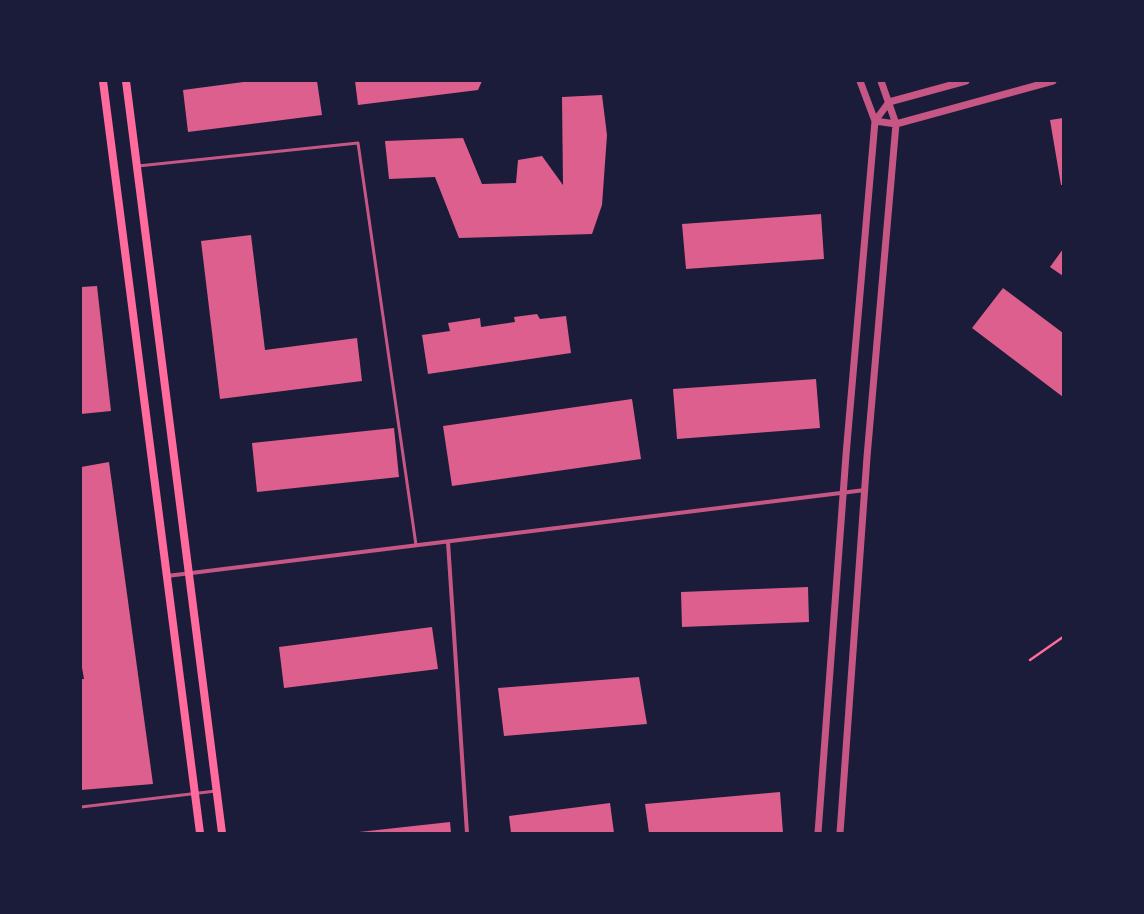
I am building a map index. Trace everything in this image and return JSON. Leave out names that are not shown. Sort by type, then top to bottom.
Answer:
[{"type":"main road","points":[[103,81],[200,833]]},
{"type":"main road","points":[[126,81],[222,833]]},
{"type":"street","points":[[818,833],[843,493],[875,121],[860,81]]},
{"type":"street","points":[[840,833],[865,490],[896,124],[882,81]]},
{"type":"street","points":[[875,121],[889,102],[966,81]]},
{"type":"street","points":[[875,121],[896,124],[1053,81]]},
{"type":"street","points":[[167,576],[865,490]]},
{"type":"street","points":[[448,542],[467,833]]},
{"type":"lane","points":[[136,166],[358,143],[416,545]]},
{"type":"lane","points":[[81,807],[216,791]]},
{"type":"path","points":[[1030,660],[1063,637]]},
{"type":"building","points":[[251,81],[317,81],[322,115],[188,132],[183,90]]},
{"type":"building","points":[[355,81],[482,81],[478,90],[358,105]]},
{"type":"building","points":[[602,95],[607,135],[602,205],[592,234],[459,238],[435,177],[389,179],[385,141],[463,138],[482,184],[516,183],[518,160],[542,156],[563,185],[562,97]]},
{"type":"building","points":[[1063,118],[1063,185],[1061,185],[1050,120]]},
{"type":"building","points":[[821,214],[824,259],[686,269],[682,224]]},
{"type":"building","points":[[251,235],[265,350],[357,338],[362,381],[220,399],[201,241]]},
{"type":"building","points":[[1063,249],[1063,276],[1050,267]]},
{"type":"building","points":[[97,286],[111,411],[81,414],[81,287]]},
{"type":"building","points":[[1003,288],[1063,333],[1063,397],[972,328]]},
{"type":"building","points":[[537,314],[540,319],[566,316],[571,353],[428,374],[422,335],[450,331],[448,323],[480,318],[481,327],[515,322],[514,317]]},
{"type":"building","points":[[816,379],[820,428],[677,439],[673,389]]},
{"type":"building","points":[[632,399],[641,459],[452,486],[443,426]]},
{"type":"building","points":[[394,428],[399,477],[257,492],[252,443]]},
{"type":"building","points":[[109,462],[153,784],[81,790],[81,679],[84,679],[81,662],[81,467]]},
{"type":"building","points":[[808,587],[809,622],[682,627],[681,592]]},
{"type":"building","points":[[432,627],[438,669],[284,688],[279,647]]},
{"type":"building","points":[[639,677],[647,724],[504,736],[498,688]]},
{"type":"building","points":[[780,792],[783,833],[649,833],[645,804]]},
{"type":"building","points":[[610,803],[614,833],[511,833],[509,816]]},
{"type":"building","points":[[450,822],[451,833],[359,832]]}]
